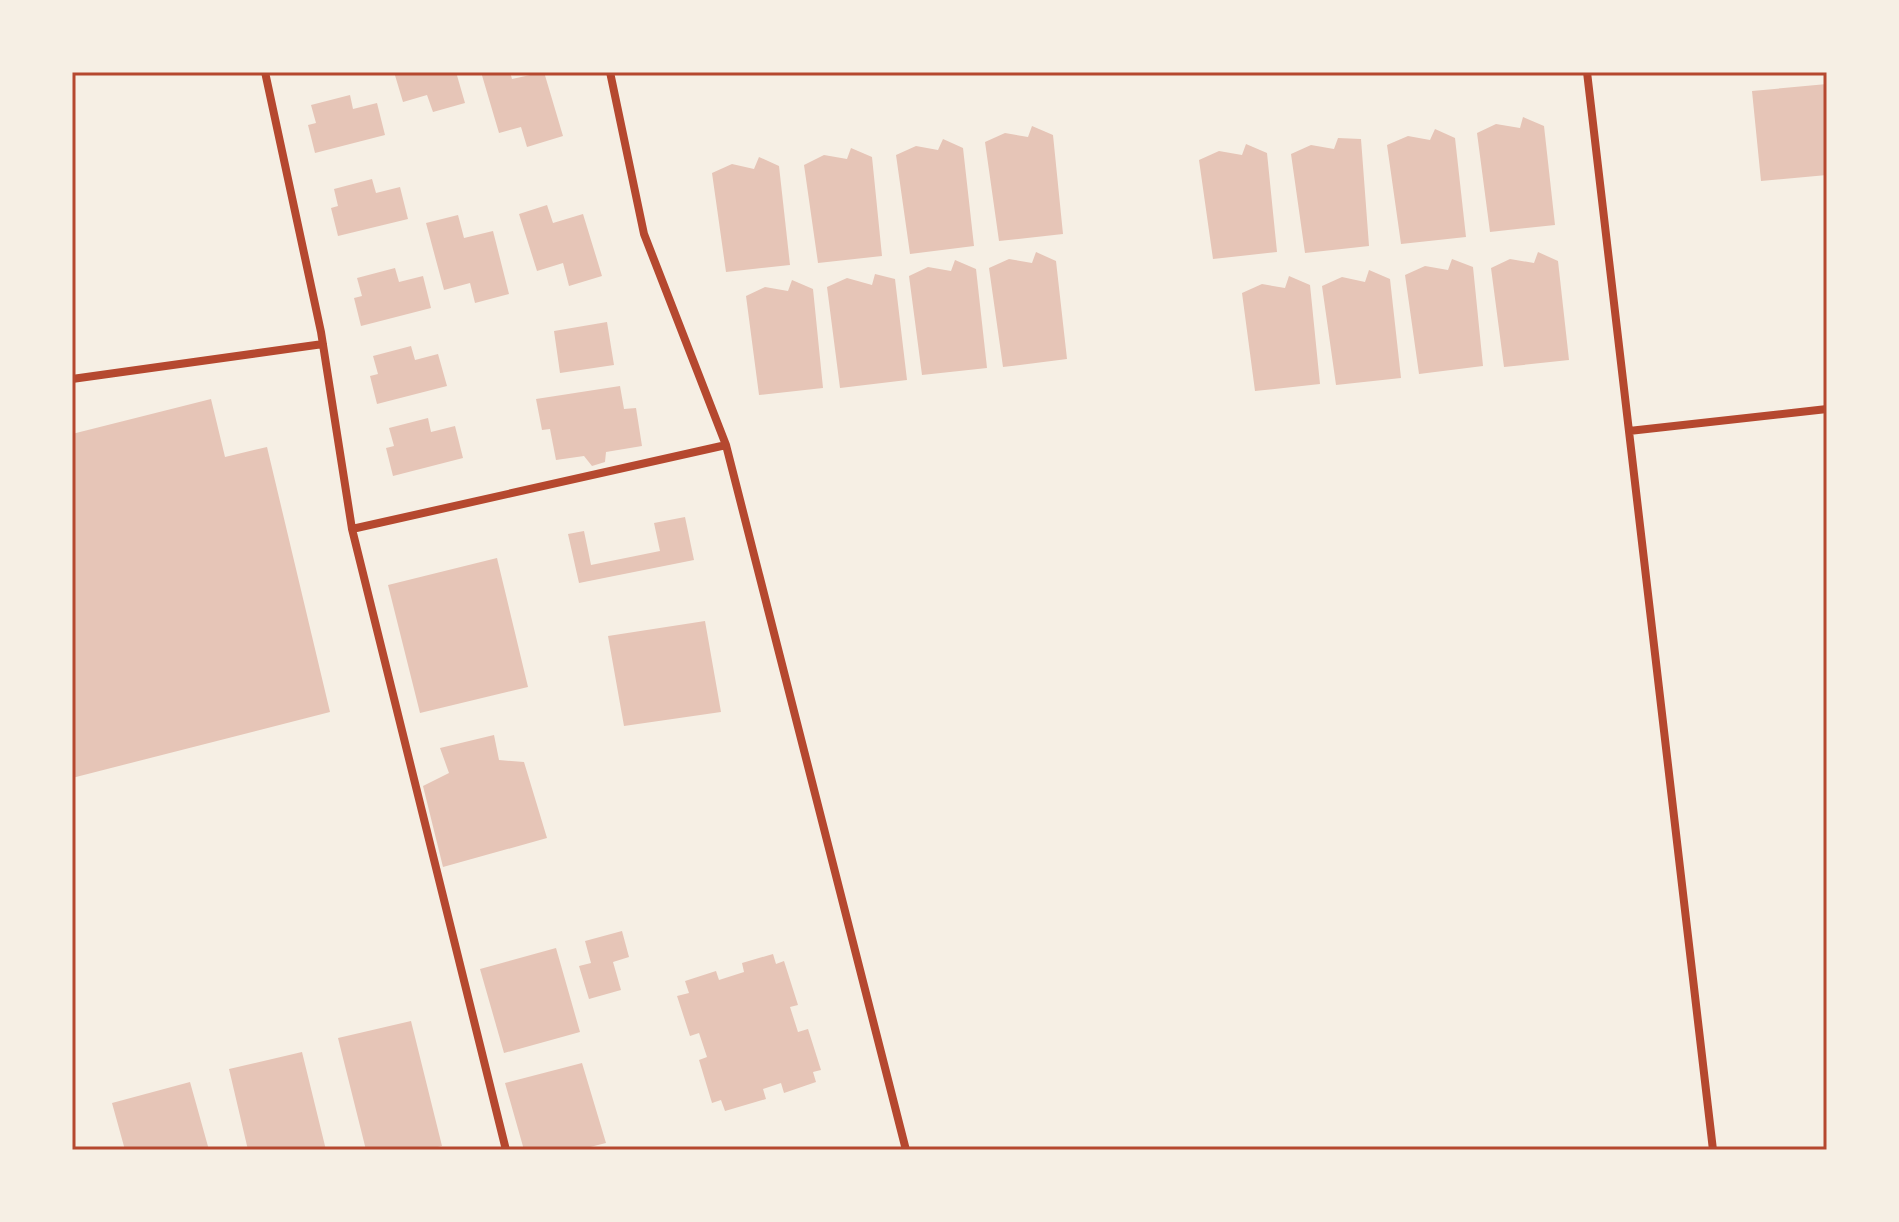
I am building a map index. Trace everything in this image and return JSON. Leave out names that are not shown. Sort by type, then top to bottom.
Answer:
[{"type":"street","points":[[265,72],[323,344],[352,529],[506,1150]]},
{"type":"street","points":[[610,72],[644,234],[726,445],[906,1150]]},
{"type":"street","points":[[1587,72],[1713,1150]]},
{"type":"street","points":[[72,379],[323,344]]},
{"type":"street","points":[[1629,431],[1827,409]]},
{"type":"street","points":[[352,529],[726,445]]},
{"type":"building","points":[[394,72],[456,72],[465,103],[433,112],[427,95],[403,102]]},
{"type":"building","points":[[481,72],[510,72],[512,79],[544,72],[563,136],[527,147],[521,127],[499,133]]},
{"type":"building","points":[[1827,84],[1827,175],[1761,181],[1752,91]]},
{"type":"building","points":[[350,95],[353,109],[377,103],[385,135],[315,153],[308,125],[316,123],[311,105]]},
{"type":"building","points":[[1523,117],[1544,126],[1555,225],[1490,232],[1477,133],[1496,124],[1520,128]]},
{"type":"building","points":[[1032,126],[1053,135],[1063,234],[999,241],[985,142],[1005,133],[1028,137]]},
{"type":"building","points":[[1435,129],[1455,138],[1466,237],[1401,244],[1387,145],[1408,136],[1430,140]]},
{"type":"building","points":[[1338,138],[1361,139],[1369,246],[1305,253],[1291,154],[1311,145],[1334,149]]},
{"type":"building","points":[[943,139],[963,148],[974,246],[910,254],[896,155],[916,146],[938,150]]},
{"type":"building","points":[[1246,144],[1267,153],[1277,252],[1213,259],[1199,160],[1219,151],[1242,155]]},
{"type":"building","points":[[851,148],[872,157],[882,256],[818,263],[804,165],[824,155],[847,159]]},
{"type":"building","points":[[759,157],[779,166],[790,265],[726,272],[712,173],[732,164],[754,169]]},
{"type":"building","points":[[372,179],[376,193],[400,187],[408,219],[338,236],[331,208],[338,206],[334,189]]},
{"type":"building","points":[[547,205],[553,223],[583,214],[602,276],[569,286],[563,263],[537,271],[519,214]]},
{"type":"building","points":[[458,215],[464,238],[493,231],[509,294],[475,303],[470,283],[444,290],[426,223]]},
{"type":"building","points":[[1036,252],[1056,261],[1067,359],[1003,367],[989,268],[1009,259],[1032,263]]},
{"type":"building","points":[[1538,252],[1558,261],[1569,360],[1504,367],[1491,268],[1510,259],[1534,263]]},
{"type":"building","points":[[1452,259],[1473,267],[1483,366],[1419,374],[1405,275],[1425,266],[1448,270]]},
{"type":"building","points":[[955,260],[976,269],[987,368],[922,375],[909,276],[928,267],[951,271]]},
{"type":"building","points":[[395,268],[399,282],[423,276],[431,308],[361,326],[354,298],[362,296],[357,278]]},
{"type":"building","points":[[1369,270],[1390,279],[1401,378],[1336,385],[1322,286],[1342,277],[1365,282]]},
{"type":"building","points":[[875,274],[895,279],[907,380],[840,388],[827,287],[847,278],[872,285]]},
{"type":"building","points":[[1289,276],[1310,285],[1320,384],[1255,391],[1242,293],[1262,284],[1285,288]]},
{"type":"building","points":[[792,280],[813,289],[823,388],[759,395],[746,296],[765,287],[788,291]]},
{"type":"building","points":[[607,322],[614,365],[560,373],[554,331]]},
{"type":"building","points":[[411,346],[415,360],[438,354],[447,386],[377,404],[370,376],[378,374],[373,356]]},
{"type":"building","points":[[620,386],[624,409],[636,408],[642,446],[606,452],[605,462],[592,466],[584,456],[556,460],[550,429],[542,430],[536,399]]},
{"type":"building","points":[[211,399],[225,457],[267,447],[330,712],[72,778],[72,434]]},
{"type":"building","points":[[428,418],[431,432],[455,426],[463,458],[393,476],[386,448],[394,446],[389,428]]},
{"type":"building","points":[[685,517],[694,560],[579,583],[568,534],[584,531],[591,565],[660,551],[654,523]]},
{"type":"building","points":[[497,558],[528,687],[420,713],[388,585]]},
{"type":"building","points":[[705,621],[721,712],[624,726],[608,636]]},
{"type":"building","points":[[494,735],[499,760],[524,762],[547,838],[443,867],[423,786],[449,773],[440,748]]},
{"type":"building","points":[[622,931],[629,957],[613,962],[621,990],[589,999],[579,966],[591,963],[585,941]]},
{"type":"building","points":[[556,948],[580,1032],[504,1053],[480,969]]},
{"type":"building","points":[[773,954],[776,964],[784,961],[798,1005],[790,1007],[798,1032],[808,1029],[821,1070],[813,1072],[816,1082],[784,1093],[781,1083],[763,1089],[766,1099],[725,1111],[721,1100],[712,1103],[699,1060],[707,1057],[699,1033],[690,1036],[677,996],[689,993],[685,981],[716,971],[719,980],[744,972],[742,963]]},
{"type":"building","points":[[411,1021],[442,1146],[425,1150],[366,1150],[338,1038]]},
{"type":"building","points":[[302,1052],[326,1150],[248,1150],[229,1069]]},
{"type":"building","points":[[582,1063],[606,1143],[578,1150],[524,1150],[505,1083]]},
{"type":"building","points":[[190,1082],[209,1150],[125,1150],[112,1103]]}]
